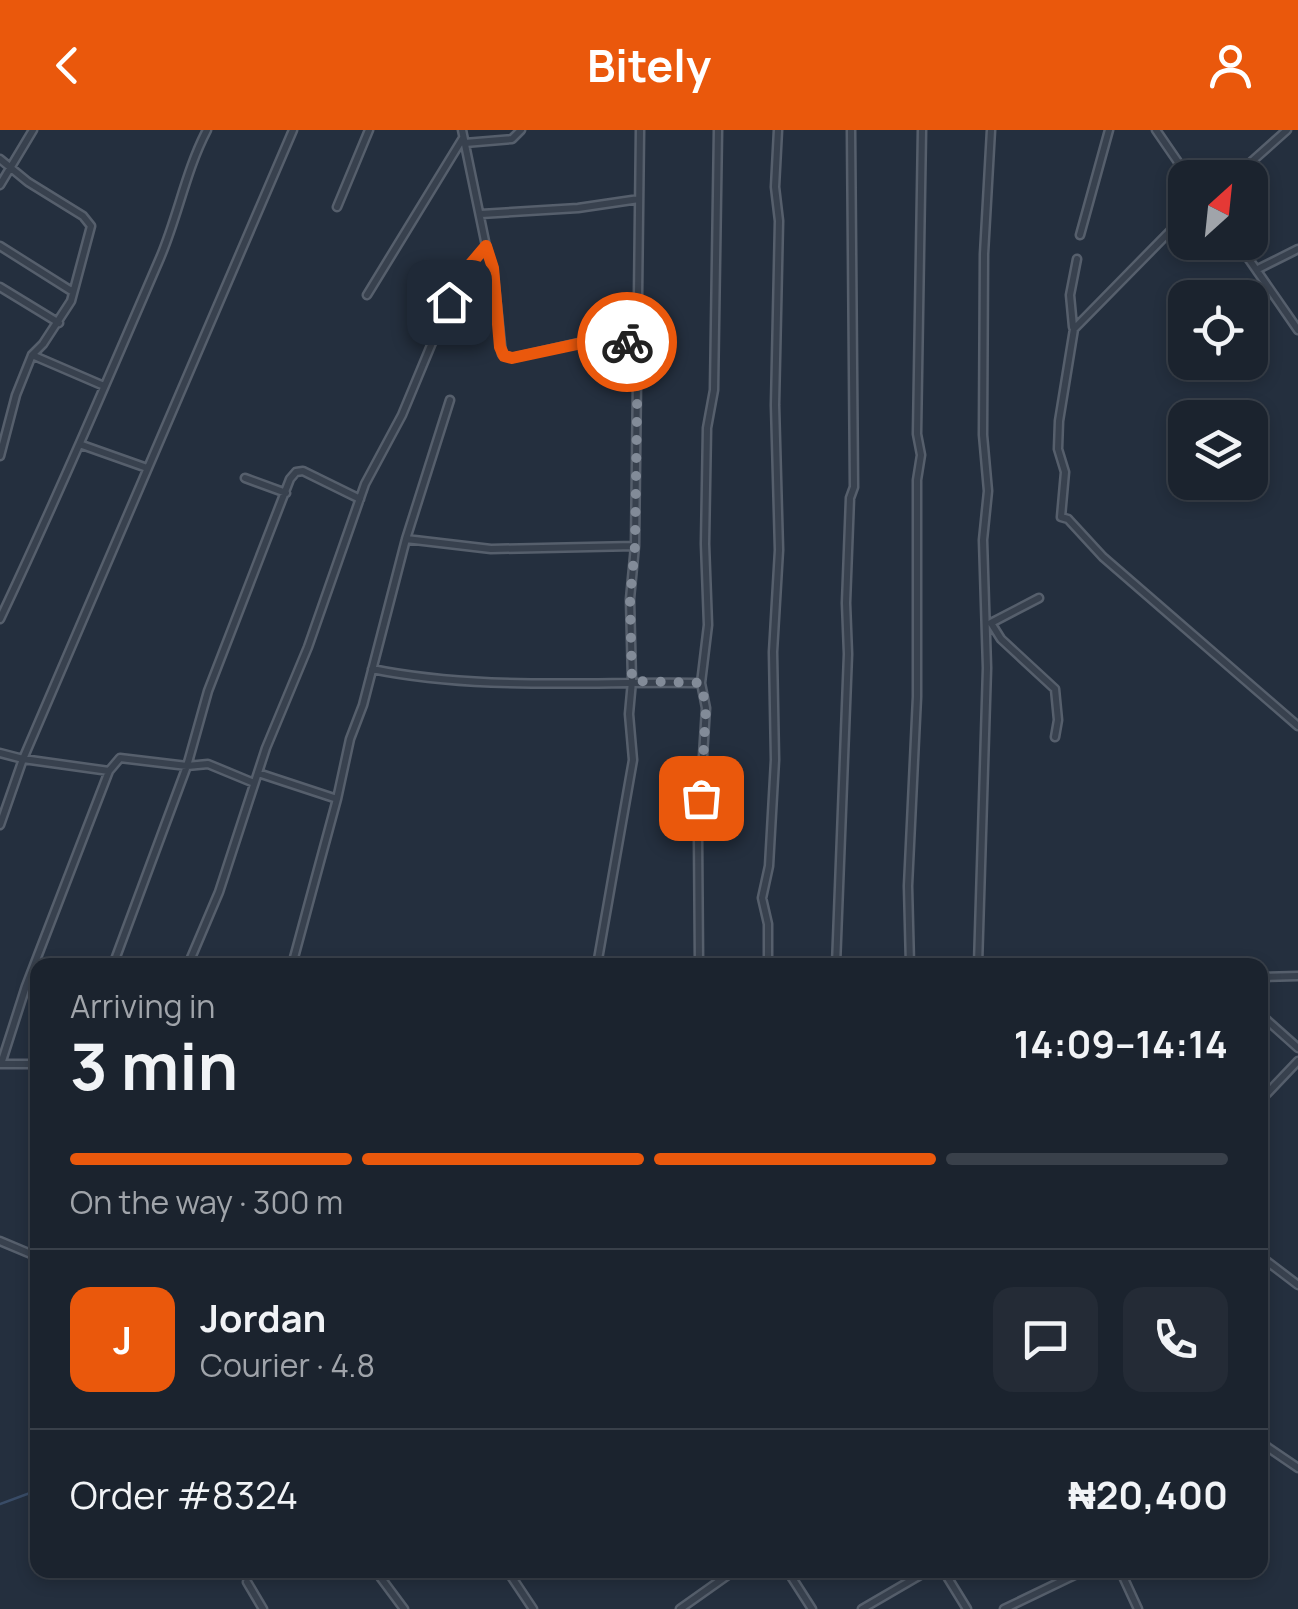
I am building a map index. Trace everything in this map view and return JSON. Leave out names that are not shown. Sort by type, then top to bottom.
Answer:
[{"type":"street","points":[[0,185],[33,130]]},
{"type":"street","points":[[0,620],[82,445],[166,242],[193,156],[208,130]]},
{"type":"street","points":[[0,826],[23,759],[294,130]]},
{"type":"street","points":[[337,207],[370,130]]},
{"type":"street","points":[[463,137],[512,139],[522,130]]},
{"type":"street","points":[[597,958],[633,760],[629,714],[630,599],[635,546],[640,130]]},
{"type":"street","points":[[698,958],[698,836],[706,708],[701,683],[708,625],[707,428],[714,390],[718,130]]},
{"type":"street","points":[[768,958],[768,924],[762,898],[770,866],[774,760],[772,652],[779,550],[775,472],[778,130]]},
{"type":"street","points":[[836,958],[848,654],[846,587],[850,498],[854,487],[851,130]]},
{"type":"street","points":[[910,958],[917,480],[921,455],[917,434],[922,130]]},
{"type":"street","points":[[978,958],[988,624],[983,540],[988,491],[983,422],[984,254],[991,130]]},
{"type":"street","points":[[1080,236],[1109,130]]},
{"type":"street","points":[[1156,130],[1177,160]]},
{"type":"street","points":[[1253,160],[1287,130]]},
{"type":"street","points":[[463,137],[493,268],[504,356],[512,358],[587,342],[638,343]]},
{"type":"street","points":[[367,294],[463,137]]},
{"type":"street","points":[[0,159],[28,182],[83,216],[91,226],[73,292],[59,323],[32,355],[16,394],[0,456]]},
{"type":"street","points":[[482,214],[578,208],[638,199]]},
{"type":"street","points":[[1074,328],[1168,233]]},
{"type":"street","points":[[0,246],[73,292]]},
{"type":"street","points":[[191,958],[219,892],[254,783],[308,647],[360,498],[409,398],[449,302],[469,266],[486,246]]},
{"type":"street","points":[[1258,270],[1298,249]]},
{"type":"street","points":[[1076,259],[1070,295],[1074,328],[1058,421],[1058,450],[1066,472],[1061,517],[1068,519],[1104,557],[1298,726]]},
{"type":"street","points":[[1250,260],[1298,328]]},
{"type":"street","points":[[0,288],[59,323]]},
{"type":"street","points":[[32,355],[104,386]]},
{"type":"street","points":[[294,958],[350,739],[450,400]]},
{"type":"street","points":[[82,445],[148,468]]},
{"type":"street","points":[[116,958],[187,766],[220,660],[290,479],[299,470],[360,498]]},
{"type":"street","points":[[245,478],[286,493]]},
{"type":"street","points":[[406,539],[491,549],[635,546]]},
{"type":"street","points":[[988,624],[1040,598]]},
{"type":"street","points":[[988,624],[1055,690],[1058,720],[1054,737]]},
{"type":"street","points":[[372,669],[414,678],[701,683]]},
{"type":"street","points":[[0,753],[108,771]]},
{"type":"street","points":[[37,958],[108,771],[120,758],[187,766],[208,764],[254,783]]},
{"type":"street","points":[[258,774],[337,798]]},
{"type":"street","points":[[30,976],[0,1064],[30,1064]]},
{"type":"street","points":[[1268,977],[1298,976]]},
{"type":"street","points":[[1268,1021],[1298,1048]]},
{"type":"street","points":[[1268,1093],[1298,1061]]},
{"type":"street","points":[[0,1240],[30,1253]]},
{"type":"street","points":[[1268,1262],[1294,1277],[1298,1285]]},
{"type":"street","points":[[1268,1447],[1298,1468]]},
{"type":"street","points":[[381,1578],[404,1609]]},
{"type":"street","points":[[513,1578],[534,1609]]},
{"type":"street","points":[[680,1609],[724,1578]]},
{"type":"street","points":[[792,1578],[810,1606],[800,1609]]},
{"type":"street","points":[[862,1609],[915,1578]]},
{"type":"street","points":[[947,1578],[966,1609]]},
{"type":"street","points":[[1004,1609],[1068,1578]]},
{"type":"street","points":[[1124,1578],[1138,1609]]},
{"type":"street","points":[[248,1582],[263,1609]]},
{"type":"waterway","points":[[0,1504],[30,1493]]},
{"type":"way so far","points":[[627,342],[638,343],[634,410],[635,546],[630,599],[632,681],[701,683],[706,708],[701,798]]},
{"type":"route","points":[[449,302],[469,266],[486,246],[493,268],[504,356],[512,358],[587,342],[627,342]]}]
